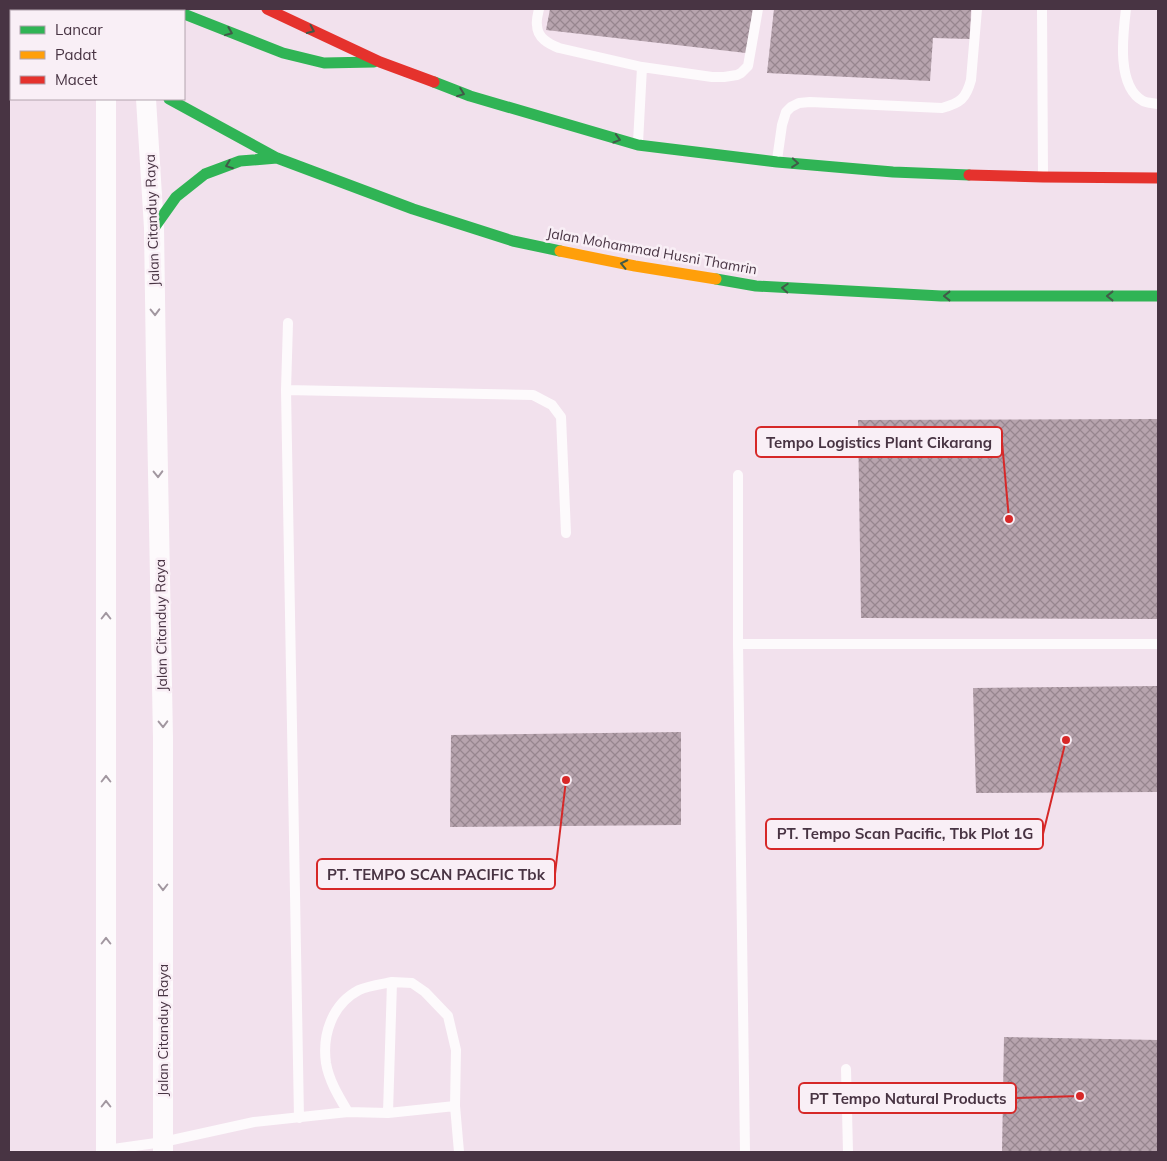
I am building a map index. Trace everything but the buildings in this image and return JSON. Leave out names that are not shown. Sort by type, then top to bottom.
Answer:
[{"type":"street","points":[[267,9],[380,62],[470,96],[638,145],[776,162],[893,172],[1043,178],[1158,178]]},
{"type":"street","points":[[185,14],[283,53],[324,63],[380,62]]},
{"type":"street","points":[[106,100],[106,1151]]},
{"type":"street","name":"Jalan Citanduy Raya","points":[[146,100],[154,228],[163,738],[163,1147]]},
{"type":"street","name":"Jalan Mohammad Husni Thamrin","points":[[172,100],[277,158],[414,209],[513,241],[634,266],[756,286],[940,296],[1158,296]]},
{"type":"street","points":[[154,228],[176,197],[206,174],[240,161],[277,158]]},
{"type":"lane","points":[[539,9],[536,25],[543,40],[550,45],[642,67],[712,77],[731,76],[741,73],[748,66],[758,9]]},
{"type":"lane","points":[[776,162],[786,112],[799,103],[942,108],[958,102],[966,94],[970,80],[977,9]]},
{"type":"lane","points":[[1042,9],[1043,178]]},
{"type":"lane","points":[[1126,9],[1122,50],[1130,87],[1145,102],[1158,104]]},
{"type":"lane","points":[[638,145],[642,67]]},
{"type":"lane","points":[[288,322],[286,390],[299,1118]]},
{"type":"lane","points":[[286,390],[533,395],[552,405],[561,417],[566,533]]},
{"type":"lane","points":[[738,475],[738,644],[745,1152]]},
{"type":"lane","points":[[738,644],[1158,644]]},
{"type":"lane","points":[[348,1112],[332,1083],[326,1064],[325,1046],[334,1013],[346,999],[359,990],[392,982],[412,983],[425,992],[448,1016],[456,1050],[455,1106],[459,1152]]},
{"type":"lane","points":[[388,1113],[392,982]]},
{"type":"lane","points":[[846,1069],[848,1152]]},
{"type":"lane","points":[[106,1151],[163,1147],[254,1122],[348,1112],[388,1113],[455,1106]]},
{"type":"traffic: fast","points":[[185,14],[283,53],[324,63],[374,62]]},
{"type":"traffic: fast","points":[[434,82],[470,96],[638,145],[777,162],[893,172],[969,175]]},
{"type":"traffic: fast","points":[[171,100],[277,158],[413,209],[513,241],[560,251]]},
{"type":"traffic: fast","points":[[154,228],[176,197],[205,174],[240,161],[277,158]]},
{"type":"traffic: fast","points":[[716,279],[756,286],[941,296],[1158,296]]},
{"type":"traffic: slow","points":[[560,251],[635,266],[716,279]]},
{"type":"traffic: jam","points":[[267,9],[380,62],[434,82]]},
{"type":"traffic: jam","points":[[969,175],[1158,178]]},
{"type":"place","name":"Tempo Logistics Plant Cikarang","points":[[1009,519]]},
{"type":"place","name":"PT. Tempo Scan Pacific, Tbk Plot 1G","points":[[1066,740]]},
{"type":"place","name":"PT. TEMPO SCAN PACIFIC Tbk","points":[[566,780]]},
{"type":"place","name":"PT Tempo Natural Products","points":[[1080,1096]]}]
